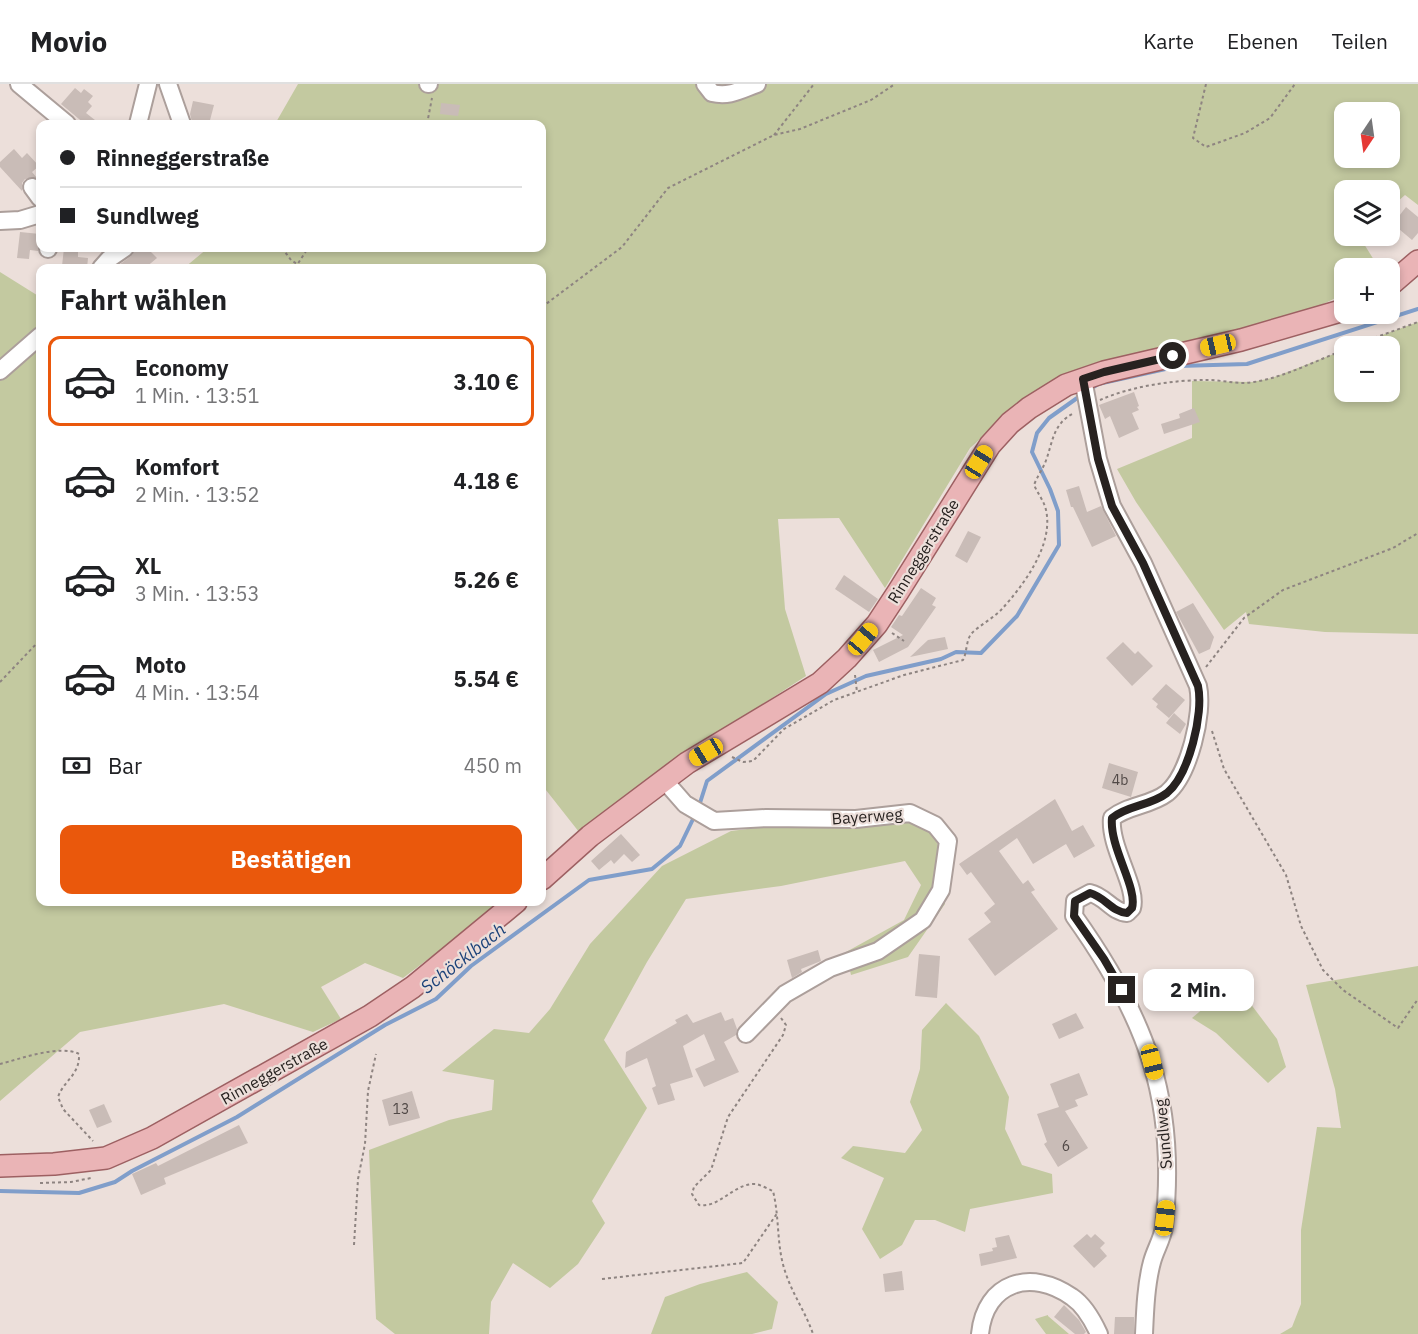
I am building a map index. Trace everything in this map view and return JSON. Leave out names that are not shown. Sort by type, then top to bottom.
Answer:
[{"type":"main road","points":[[1400,277],[1418,261]]},
{"type":"main road","name":"Rinneggerstraße","points":[[546,875],[590,836],[687,763],[820,683],[847,658],[877,624],[990,445],[1010,423],[1029,408],[1066,385],[1104,372],[1241,340],[1334,313]]},
{"type":"main road","name":"Rinneggerstraße","points":[[0,1166],[54,1164],[106,1158],[152,1138],[344,1033],[413,987],[511,906]]},
{"type":"street","points":[[20,84],[62,120]]},
{"type":"street","points":[[139,120],[148,84]]},
{"type":"street","points":[[168,84],[181,120]]},
{"type":"street","points":[[705,84],[712,93],[725,96],[757,84]]},
{"type":"street","points":[[0,221],[20,220],[36,215]]},
{"type":"street","points":[[0,371],[36,340]]},
{"type":"street","name":"Sundlweg","points":[[1083,379],[1090,404],[1098,459],[1112,506],[1147,572],[1201,698],[1195,734],[1181,775],[1167,793],[1145,805],[1120,812],[1112,818],[1111,828],[1121,865],[1133,893],[1132,908],[1127,913],[1120,913],[1099,895],[1090,893],[1075,901],[1073,909],[1074,916],[1104,959],[1139,1023],[1160,1095],[1166,1141],[1167,1202],[1163,1234],[1152,1262],[1144,1334]]},
{"type":"street","name":"Bayerweg","points":[[671,788],[698,813],[714,821],[766,818],[856,819],[910,813],[935,825],[948,841],[941,890],[923,920],[878,951],[830,968],[785,994],[748,1031]]},
{"type":"street","points":[[980,1334],[982,1318],[987,1305],[995,1295],[1014,1284],[1038,1282],[1055,1286],[1074,1298],[1092,1319],[1099,1334]]},
{"type":"path","points":[[774,135],[814,84]]},
{"type":"path","points":[[546,304],[622,247],[669,188],[774,135],[800,129],[871,100],[895,84]]},
{"type":"path","points":[[1206,84],[1193,138],[1206,147],[1245,133],[1270,118],[1295,84]]},
{"type":"path","points":[[427,120],[430,86]]},
{"type":"path","points":[[285,252],[297,264]]},
{"type":"path","points":[[1380,336],[1418,322]]},
{"type":"path","points":[[730,756],[740,761],[753,760],[784,729],[823,705],[856,690],[927,668],[960,661],[965,657],[970,636],[1001,609],[1020,586],[1042,548],[1046,535],[1047,516],[1045,506],[1034,485],[1046,461],[1058,426],[1069,416],[1104,398],[1169,383],[1210,380],[1252,382],[1272,378],[1334,354]]},
{"type":"path","points":[[1196,682],[1244,618],[1283,590],[1393,548],[1418,534]]},
{"type":"path","points":[[1,680],[36,644]]},
{"type":"path","points":[[853,673],[856,676],[856,690]]},
{"type":"path","points":[[1209,724],[1224,769],[1286,875],[1301,926],[1323,970],[1343,990],[1398,1028],[1418,999]]},
{"type":"path","points":[[748,1031],[771,1018],[781,1018],[786,1025],[783,1035],[767,1061],[742,1092],[728,1117],[711,1170],[694,1187],[692,1194],[699,1205],[710,1206],[734,1190],[756,1184],[773,1191],[778,1212],[777,1233],[786,1274],[807,1315],[813,1334]]},
{"type":"path","points":[[0,1064],[52,1051],[70,1050],[79,1054],[78,1069],[70,1081],[62,1087],[58,1097],[63,1109],[106,1158]]},
{"type":"path","points":[[354,1245],[358,1179],[365,1144],[368,1091],[376,1054]]},
{"type":"path","points":[[602,1280],[743,1263],[778,1212]]},
{"type":"green space","points":[[298,84],[1418,84],[1418,205],[1405,195],[1400,199],[1400,180],[1334,180],[1334,246],[1365,246],[1373,258],[1334,258],[1334,299],[1294,318],[1020,403],[970,448],[885,588],[839,518],[778,519],[785,609],[806,676],[710,738],[579,832],[546,790],[546,264],[189,264],[203,252],[546,252],[546,120],[277,120]]},
{"type":"green space","points":[[0,272],[36,294],[36,906],[499,906],[403,978],[365,963],[321,987],[341,1019],[313,1032],[224,1004],[80,1032],[0,1101]]},
{"type":"green space","points":[[1418,322],[1418,634],[1325,632],[1249,624],[1246,612],[1224,630],[1136,502],[1117,469],[1192,438],[1192,381],[1252,382],[1272,378],[1334,354],[1334,402],[1400,402],[1400,336],[1380,336]]},
{"type":"green space","points":[[927,821],[943,856],[945,904],[908,957],[851,975],[846,952],[904,920],[921,885],[905,861],[781,886],[686,899],[647,962],[604,1040],[647,1108],[592,1201],[605,1223],[578,1264],[550,1288],[513,1263],[491,1302],[489,1334],[395,1334],[376,1319],[369,1150],[449,1120],[492,1110],[494,1080],[442,1071],[494,1029],[529,1033],[550,1009],[590,944],[662,866],[731,831],[798,823],[867,827]]},
{"type":"green space","points":[[1418,966],[1418,1334],[1280,1334],[1292,1327],[1301,1304],[1301,1230],[1317,1127],[1341,1128],[1335,1089],[1306,985]]},
{"type":"green space","points":[[1244,995],[1277,1039],[1286,1067],[1268,1083],[1216,1033],[1192,1018],[1218,996]]},
{"type":"green space","points":[[946,1003],[979,1036],[1009,1097],[1005,1129],[1022,1165],[1052,1174],[1053,1193],[970,1209],[965,1232],[935,1220],[915,1220],[902,1245],[880,1259],[862,1229],[884,1178],[841,1158],[853,1146],[905,1153],[922,1130],[910,1102],[920,1069],[922,1030]]},
{"type":"green space","points":[[747,1272],[778,1302],[772,1329],[752,1334],[651,1334],[665,1297],[700,1284]]},
{"type":"green space","points":[[1048,1315],[1069,1334],[1046,1334],[1035,1319]]},
{"type":"building","points":[[75,88],[81,93],[84,89],[93,96],[88,102],[92,106],[86,113],[95,120],[80,120],[61,104]]},
{"type":"building","points":[[193,101],[214,105],[210,120],[192,120],[190,114]]},
{"type":"building","points":[[441,103],[460,105],[458,116],[440,114]]},
{"type":"building","points":[[14,149],[22,158],[27,153],[36,163],[36,169],[32,172],[36,178],[25,179],[22,183],[22,191],[0,167],[0,162]]},
{"type":"building","points":[[1406,207],[1418,217],[1418,233],[1412,240],[1400,230],[1400,215]]},
{"type":"building","points":[[20,232],[36,234],[36,251],[30,250],[29,259],[17,258]]},
{"type":"building","points":[[64,252],[78,252],[78,257],[88,258],[87,264],[62,264]]},
{"type":"building","points":[[134,252],[151,252],[157,258],[150,264],[120,264]]},
{"type":"building","points":[[1134,392],[1139,410],[1132,413],[1139,429],[1119,438],[1110,416],[1105,419],[1099,405]]},
{"type":"building","points":[[1194,408],[1200,422],[1164,434],[1161,424],[1180,418],[1179,414]]},
{"type":"building","points":[[1079,486],[1087,512],[1101,506],[1116,536],[1092,547],[1071,507],[1066,490]]},
{"type":"building","points":[[968,531],[981,537],[967,563],[955,556]]},
{"type":"building","points":[[844,575],[878,599],[869,612],[835,589]]},
{"type":"building","points":[[921,588],[936,598],[932,605],[936,607],[908,647],[879,662],[873,650],[903,635],[891,627],[899,615],[902,616]]},
{"type":"building","points":[[1193,603],[1214,637],[1210,649],[1199,654],[1176,612]]},
{"type":"building","points":[[945,637],[948,649],[910,657],[928,640]]},
{"type":"building","points":[[1123,642],[1135,654],[1138,651],[1153,666],[1132,686],[1106,658]]},
{"type":"building","points":[[1166,684],[1185,700],[1169,718],[1156,707],[1158,704],[1152,699]]},
{"type":"building","points":[[1174,713],[1186,724],[1180,734],[1166,723]]},
{"type":"building","points":[[1109,763],[1138,772],[1131,797],[1102,788]]},
{"type":"building","points":[[1055,799],[1072,831],[1083,825],[1095,846],[1074,858],[1066,844],[1033,864],[1017,838],[999,851],[1023,884],[1028,880],[1035,890],[1031,892],[1058,929],[995,976],[968,939],[991,922],[984,913],[995,904],[971,872],[967,875],[959,864]]},
{"type":"building","points":[[621,834],[640,855],[632,862],[624,854],[614,864],[611,860],[599,870],[591,861]]},
{"type":"building","points":[[818,950],[821,961],[801,969],[802,972],[792,978],[787,960]]},
{"type":"building","points":[[919,954],[940,956],[937,998],[915,996]]},
{"type":"building","points":[[721,1012],[725,1021],[733,1018],[737,1029],[736,1035],[724,1042],[739,1072],[704,1087],[695,1069],[715,1060],[704,1034],[683,1046],[693,1077],[670,1084],[675,1100],[658,1105],[652,1088],[656,1086],[647,1058],[625,1068],[626,1052],[677,1023],[675,1020],[687,1014],[693,1023]]},
{"type":"building","points":[[1076,1013],[1084,1028],[1059,1039],[1052,1024]]},
{"type":"building","points":[[1079,1073],[1088,1095],[1075,1100],[1078,1106],[1065,1111],[1088,1148],[1058,1167],[1044,1144],[1047,1142],[1037,1114],[1059,1107],[1050,1084]]},
{"type":"building","points":[[412,1091],[420,1118],[389,1126],[382,1100]]},
{"type":"building","points":[[104,1104],[112,1122],[97,1128],[89,1110]]},
{"type":"building","points":[[239,1125],[248,1143],[164,1178],[166,1184],[141,1195],[132,1174],[156,1163],[158,1166]]},
{"type":"building","points":[[1087,1234],[1091,1238],[1095,1234],[1105,1243],[1100,1248],[1107,1256],[1094,1268],[1073,1246]]},
{"type":"building","points":[[1009,1235],[1017,1258],[981,1266],[979,1254],[993,1251],[992,1248],[997,1247],[995,1238]]},
{"type":"building","points":[[902,1271],[904,1290],[885,1292],[883,1274]]},
{"type":"building","points":[[1064,1305],[1079,1320],[1086,1332],[1084,1334],[1075,1334],[1054,1317]]},
{"type":"building","points":[[1115,1317],[1134,1317],[1134,1334],[1114,1334]]},
{"type":"waterway","name":"Schöcklbach","points":[[1089,390],[1098,384],[1179,366],[1247,364],[1418,309]]},
{"type":"waterway","name":"Schöcklbach","points":[[699,806],[707,781],[826,694],[866,676],[941,659],[956,652],[981,653],[1017,616],[1059,545],[1058,511],[1032,452],[1037,433],[1049,418],[1080,396]]},
{"type":"waterway","name":"Schöcklbach","points":[[0,1191],[79,1193],[115,1182],[237,1117],[385,1025],[436,999],[471,966],[589,880],[652,869],[680,846],[695,815]]},
{"type":"route","points":[[1122,990],[1074,916],[1075,901],[1090,893],[1099,895],[1120,913],[1127,913],[1132,908],[1133,893],[1121,865],[1111,828],[1112,818],[1120,812],[1145,805],[1167,793],[1181,775],[1195,734],[1201,698],[1198,686],[1152,582],[1112,506],[1103,481],[1090,403],[1083,379],[1173,356]]}]
